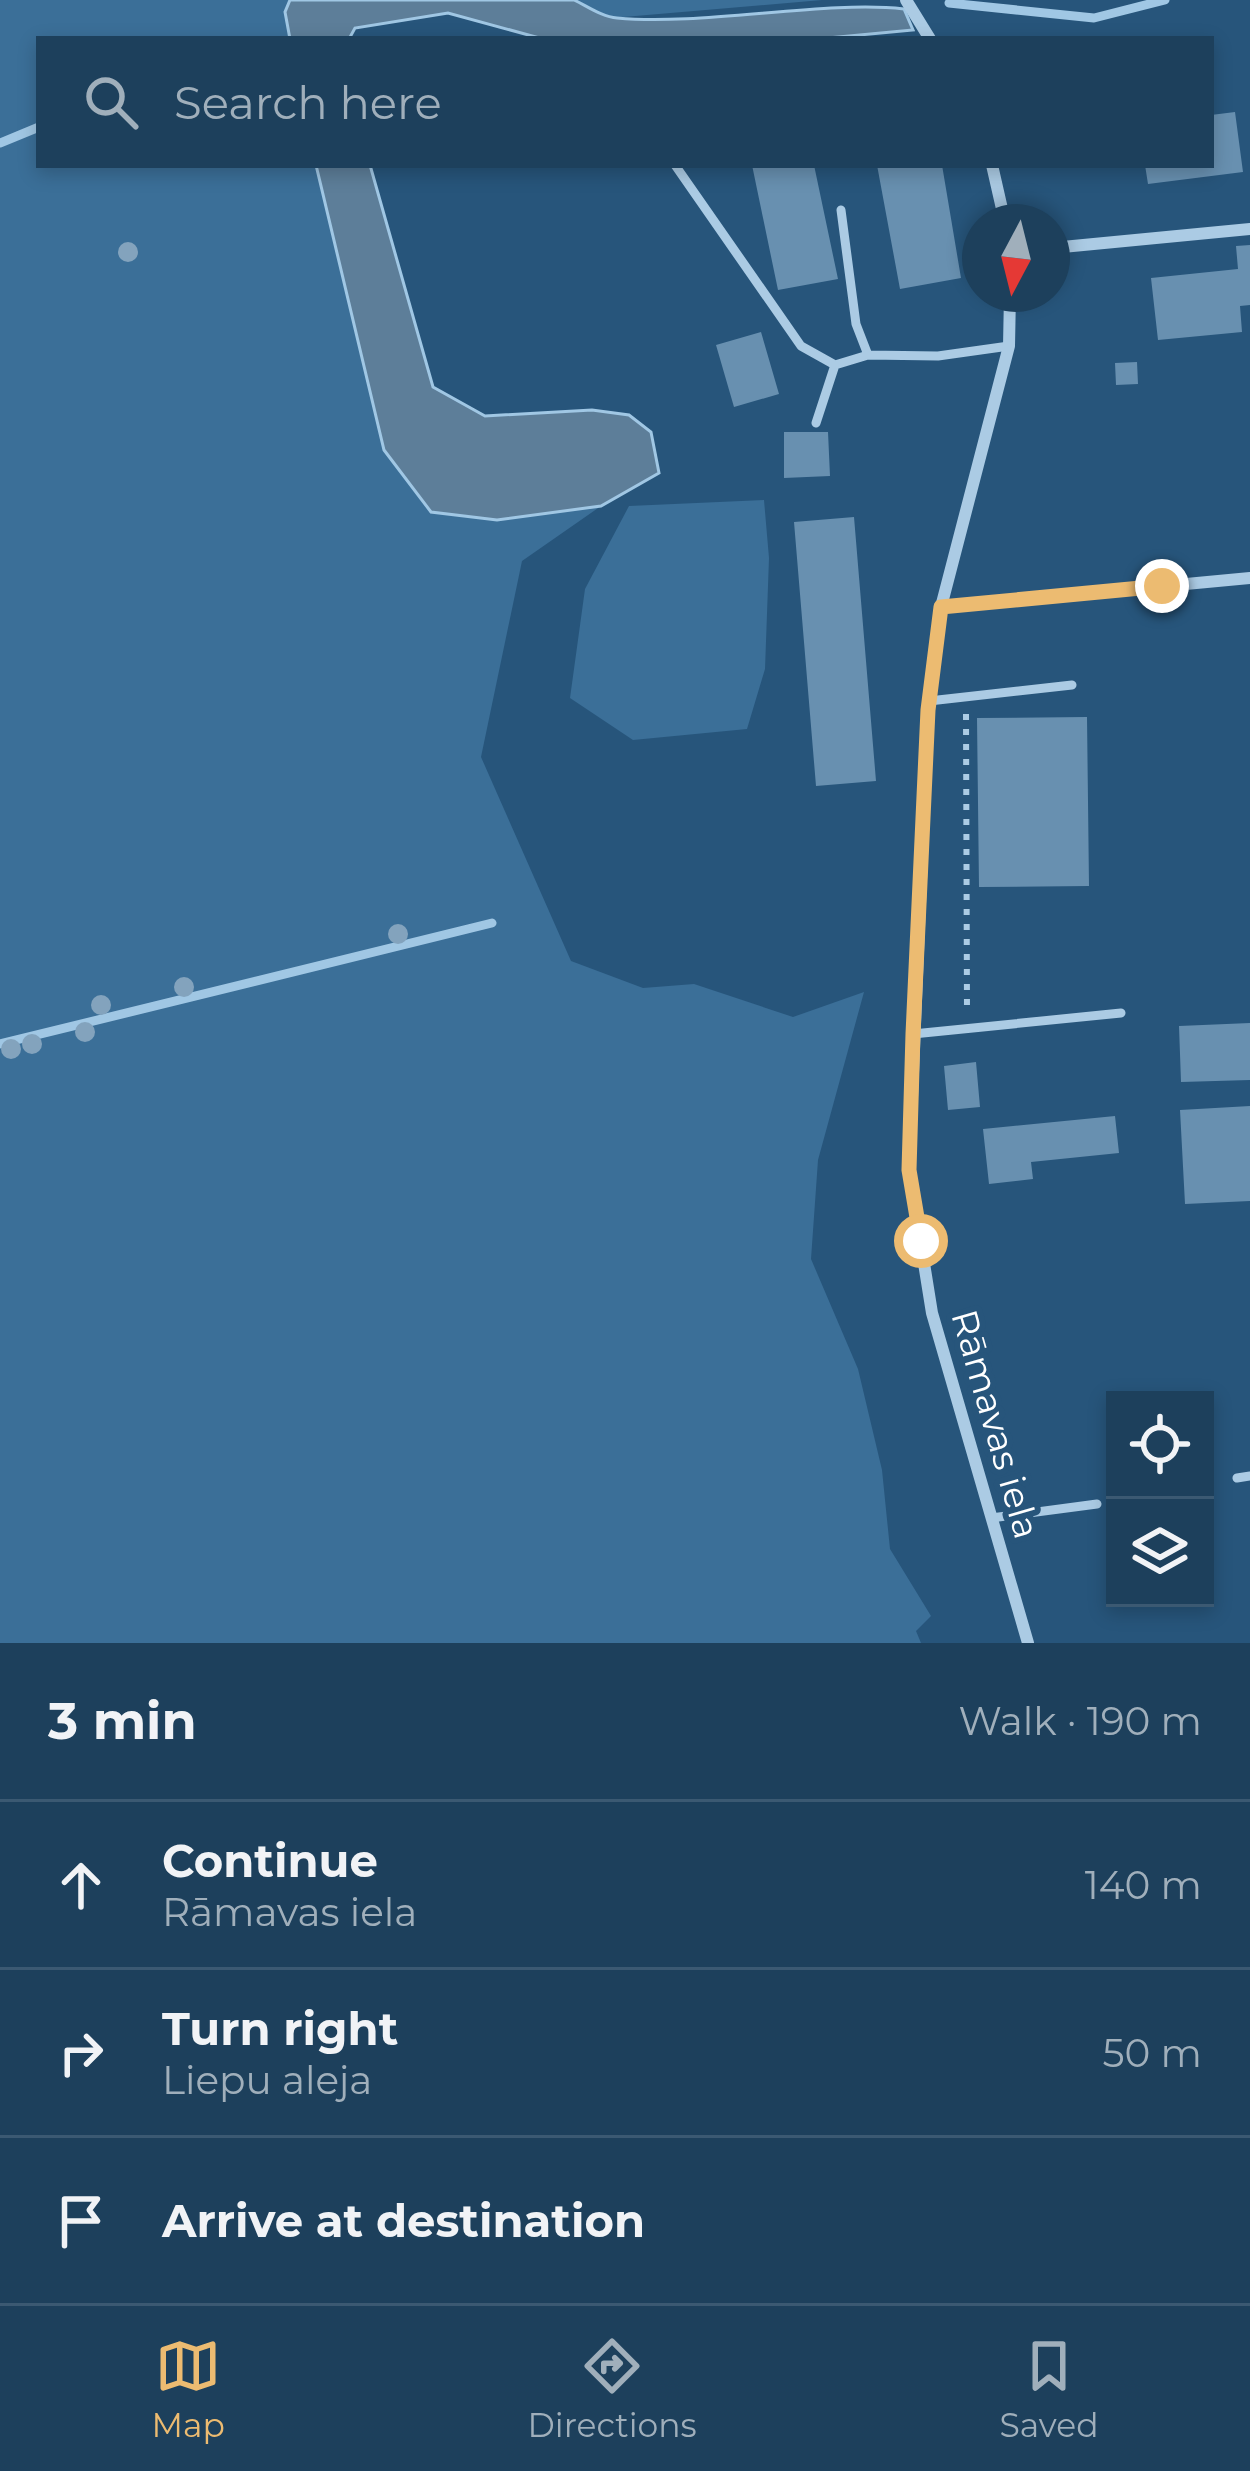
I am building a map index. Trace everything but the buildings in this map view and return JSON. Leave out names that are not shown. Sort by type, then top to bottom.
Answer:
[{"type":"street","points":[[907,0],[927,36]]},
{"type":"street","points":[[993,168],[1000,204]]},
{"type":"street","points":[[1070,246],[1250,229]]},
{"type":"street","name":"Rāmavas iela","points":[[1010,312],[1009,346],[941,607],[929,700],[909,1170],[932,1313],[1028,1643]]},
{"type":"street","points":[[941,607],[1250,578]]},
{"type":"lane","points":[[677,168],[801,346],[835,365],[868,355],[938,356],[1009,346]]},
{"type":"lane","points":[[841,209],[856,324],[868,355]]},
{"type":"lane","points":[[816,423],[835,365]]},
{"type":"lane","points":[[929,700],[1072,685]]},
{"type":"lane","points":[[913,1034],[1120,1013]]},
{"type":"lane","points":[[1237,1478],[1250,1476]]},
{"type":"lane","points":[[991,1518],[1097,1504]]},
{"type":"path","points":[[966,697],[967,1028]]},
{"type":"shaded area","points":[[0,0],[290,0],[285,12],[289,36],[36,36],[36,168],[317,168],[384,450],[557,509],[601,506],[522,561],[481,757],[571,961],[643,988],[694,984],[793,1017],[864,992],[818,1160],[811,1259],[858,1369],[882,1470],[890,1549],[931,1616],[916,1631],[921,1643],[0,1643]]},
{"type":"shaded area","points":[[290,0],[574,0],[611,17],[651,20],[873,7],[904,9],[913,30],[849,36],[532,36],[448,13],[355,28],[351,36],[289,36],[285,12]]},
{"type":"shaded area","points":[[574,0],[822,0],[612,18]]},
{"type":"shaded area","points":[[317,168],[371,168],[433,387],[485,416],[592,410],[629,415],[651,432],[659,473],[601,506],[497,520],[431,512],[384,450]]},
{"type":"shaded area","points":[[764,500],[769,558],[765,669],[747,729],[633,740],[570,698],[585,589],[629,506]]},
{"type":"waterway","points":[[949,3],[1094,18],[1165,0]]},
{"type":"waterway","points":[[0,143],[36,128]]},
{"type":"waterway","points":[[0,1044],[492,923]]},
{"type":"route","points":[[921,1241],[909,1170],[913,1034],[928,710],[941,607],[1162,586]]}]
